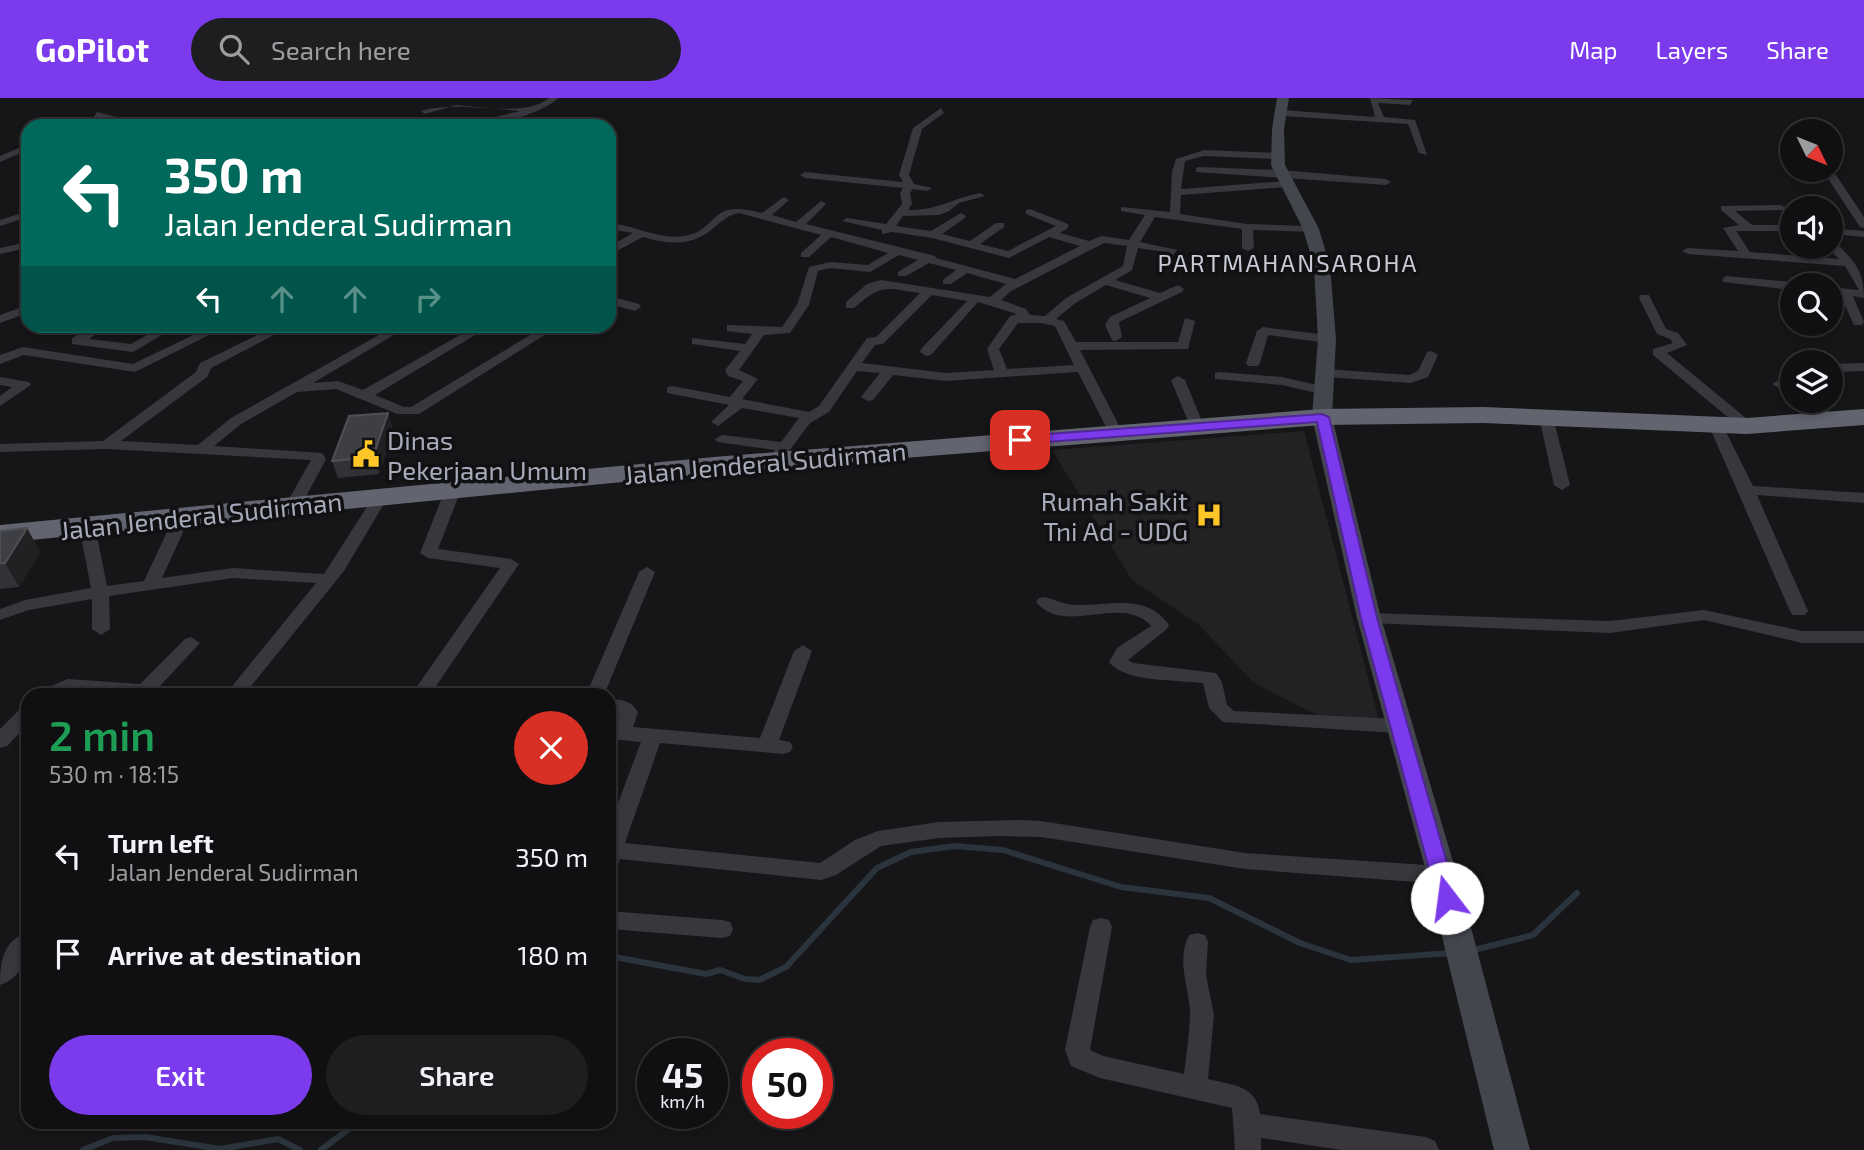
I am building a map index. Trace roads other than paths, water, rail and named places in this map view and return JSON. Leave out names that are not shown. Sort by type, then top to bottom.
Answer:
[{"type":"highway","name":"Jalan Jenderal Sudirman","points":[[0,534],[453,490],[780,454],[1322,417],[1546,417],[1747,426],[1864,416]]},
{"type":"main road","points":[[1283,106],[1278,129],[1277,156],[1283,177],[1311,229],[1322,267],[1327,339],[1322,417],[1369,618],[1397,726],[1442,875],[1512,1150]]},
{"type":"street","points":[[494,119],[536,110],[554,98]]},
{"type":"street","points":[[1381,120],[1373,100],[1410,102]]},
{"type":"street","points":[[425,111],[456,102],[536,110]]},
{"type":"street","points":[[1283,106],[1415,123],[1424,153]]},
{"type":"street","points":[[731,328],[786,331],[803,305],[813,269],[843,253],[872,244],[891,227],[902,213],[910,186],[904,175],[917,130],[941,111]]},
{"type":"street","points":[[97,115],[119,119]]},
{"type":"street","points":[[0,151],[21,149]]},
{"type":"street","points":[[0,159],[21,150]]},
{"type":"street","points":[[1175,217],[1177,172],[1179,161],[1184,157],[1203,153],[1277,156]]},
{"type":"street","points":[[1199,170],[1386,182]]},
{"type":"street","points":[[805,175],[927,188]]},
{"type":"street","points":[[1178,192],[1283,177]]},
{"type":"street","points":[[1835,182],[1862,222],[1843,223]]},
{"type":"street","points":[[902,213],[943,210],[951,208],[956,201],[980,196]]},
{"type":"street","points":[[765,216],[784,200]]},
{"type":"street","points":[[800,224],[821,204]]},
{"type":"street","points":[[1748,227],[1725,208],[1780,208]]},
{"type":"street","points":[[1125,209],[1247,227],[1311,229]]},
{"type":"street","points":[[616,227],[643,232],[646,236],[685,240],[702,234],[730,211],[800,224],[827,235],[843,253],[870,269],[898,251]]},
{"type":"street","points":[[847,221],[933,235],[1013,255],[1042,236],[1064,226],[1030,212]]},
{"type":"street","points":[[1048,320],[1063,305],[1128,268],[1134,243],[1152,213]]},
{"type":"street","points":[[0,223],[21,216]]},
{"type":"street","points":[[933,235],[961,216]]},
{"type":"street","points":[[972,244],[1000,225]]},
{"type":"street","points":[[1247,227],[1248,248]]},
{"type":"street","points":[[1746,255],[1727,229],[1780,228]]},
{"type":"street","points":[[616,249],[643,232]]},
{"type":"street","points":[[1843,232],[1864,234]]},
{"type":"street","points":[[1051,234],[1090,245]]},
{"type":"street","points":[[804,255],[827,235]]},
{"type":"street","points":[[993,301],[998,294],[1017,283],[1106,239],[1171,250],[1162,263]]},
{"type":"street","points":[[872,244],[1017,283]]},
{"type":"street","points":[[0,251],[21,246]]},
{"type":"street","points":[[1688,251],[1864,259]]},
{"type":"street","points":[[1843,257],[1864,291],[1845,292],[1858,322]]},
{"type":"street","points":[[902,274],[931,258]]},
{"type":"street","points":[[947,282],[967,268]]},
{"type":"street","points":[[1727,280],[1780,285]]},
{"type":"street","points":[[1105,281],[1160,297]]},
{"type":"street","points":[[850,305],[871,287],[881,284],[973,301],[993,301],[1023,312],[1025,317]]},
{"type":"street","points":[[1116,337],[1111,325],[1114,320],[1178,289]]},
{"type":"street","points":[[722,439],[780,454],[805,420],[824,410],[871,341],[878,341],[929,292]]},
{"type":"street","points":[[1645,298],[1661,331],[1674,336],[1681,345],[1658,352],[1747,426]]},
{"type":"street","points":[[926,352],[973,301]]},
{"type":"street","points":[[616,302],[635,307]]},
{"type":"street","points":[[0,319],[21,311]]},
{"type":"street","points":[[13,314],[21,315]]},
{"type":"street","points":[[718,422],[736,402],[750,380],[732,371],[748,348],[760,314]]},
{"type":"street","points":[[1002,373],[993,349],[994,344],[1014,319],[1025,317],[1060,324],[1116,433]]},
{"type":"street","points":[[1072,346],[1183,346],[1189,321]]},
{"type":"street","points":[[1253,362],[1262,331],[1327,339]]},
{"type":"street","points":[[86,333],[76,341],[133,348]]},
{"type":"street","points":[[106,364],[158,333]]},
{"type":"street","points":[[116,379],[207,333]]},
{"type":"street","points":[[107,445],[202,374],[205,366],[271,333]]},
{"type":"street","points":[[201,450],[236,421],[391,333]]},
{"type":"street","points":[[365,396],[472,333]]},
{"type":"street","points":[[293,388],[332,384],[402,411],[414,411],[536,333]]},
{"type":"street","points":[[696,341],[748,348]]},
{"type":"street","points":[[0,360],[20,351],[135,368]]},
{"type":"street","points":[[1326,373],[1411,379],[1427,369],[1432,355]]},
{"type":"street","points":[[852,366],[935,377],[1083,368]]},
{"type":"street","points":[[1843,368],[1864,367]]},
{"type":"street","points":[[869,397],[889,370]]},
{"type":"street","points":[[1220,376],[1290,383],[1325,391]]},
{"type":"street","points":[[1178,380],[1198,426]]},
{"type":"street","points":[[0,381],[24,384],[0,402]]},
{"type":"street","points":[[672,390],[802,414],[806,416],[805,420]]},
{"type":"street","points":[[1823,413],[1834,420]]},
{"type":"street","points":[[1546,417],[1562,485]]},
{"type":"street","points":[[1716,426],[1799,611]]},
{"type":"street","points":[[0,448],[107,445],[317,456],[319,459],[293,506]]},
{"type":"street","points":[[425,688],[511,564],[428,553],[453,490]]},
{"type":"street","points":[[1747,490],[1864,498]]},
{"type":"street","points":[[240,688],[350,550],[380,496]]},
{"type":"street","points":[[151,584],[182,517]]},
{"type":"street","points":[[88,526],[100,592],[101,629]]},
{"type":"street","points":[[597,688],[647,572]]},
{"type":"street","points":[[0,615],[25,605],[233,573],[327,579]]},
{"type":"street","points":[[1045,602],[1069,610],[1131,607],[1157,620],[1160,625],[1158,629],[1122,652],[1118,662],[1129,669],[1209,677],[1218,708],[1230,717],[1397,726]]},
{"type":"street","points":[[1369,618],[1610,627],[1704,615],[1802,637],[1864,637]]},
{"type":"street","points":[[147,688],[191,643]]},
{"type":"street","points":[[616,732],[775,746],[803,650]]},
{"type":"street","points":[[61,688],[68,685],[114,688]]},
{"type":"street","points":[[616,706],[622,706],[629,712],[616,731]]},
{"type":"street","points":[[0,741],[21,720]]},
{"type":"street","points":[[616,839],[628,799],[653,736]]},
{"type":"street","points":[[616,856],[821,872],[830,869],[864,843],[878,839],[962,827],[1007,828],[1041,829],[1245,861],[1442,875]]},
{"type":"street","points":[[616,921],[722,929]]},
{"type":"street","points":[[1101,927],[1078,1054],[1083,1061],[1240,1098],[1246,1105],[1248,1137],[1426,1150]]},
{"type":"street","points":[[1195,1087],[1202,1015],[1194,975],[1197,942]]},
{"type":"street","points":[[0,975],[18,951]]},
{"type":"waterway","points":[[616,957],[706,974],[720,970],[745,979],[759,980],[786,967],[877,868],[911,852],[955,846],[1003,850],[1121,887],[1209,898],[1300,943],[1351,960],[1452,953]]},
{"type":"waterway","points":[[1474,950],[1533,935],[1577,893]]},
{"type":"waterway","points":[[321,1150],[349,1129]]},
{"type":"waterway","points":[[83,1150],[113,1138],[145,1137],[220,1149],[278,1139],[300,1150]]},
{"type":"place","name":"Dinas Pekerjaan Umum","points":[[366,454]]},
{"type":"place","name":"Rumah Sakit Tni Ad - UDG","points":[[1209,515]]},
{"type":"district","name":"PARTMAHANSAROHA","points":[[1288,262]]}]
